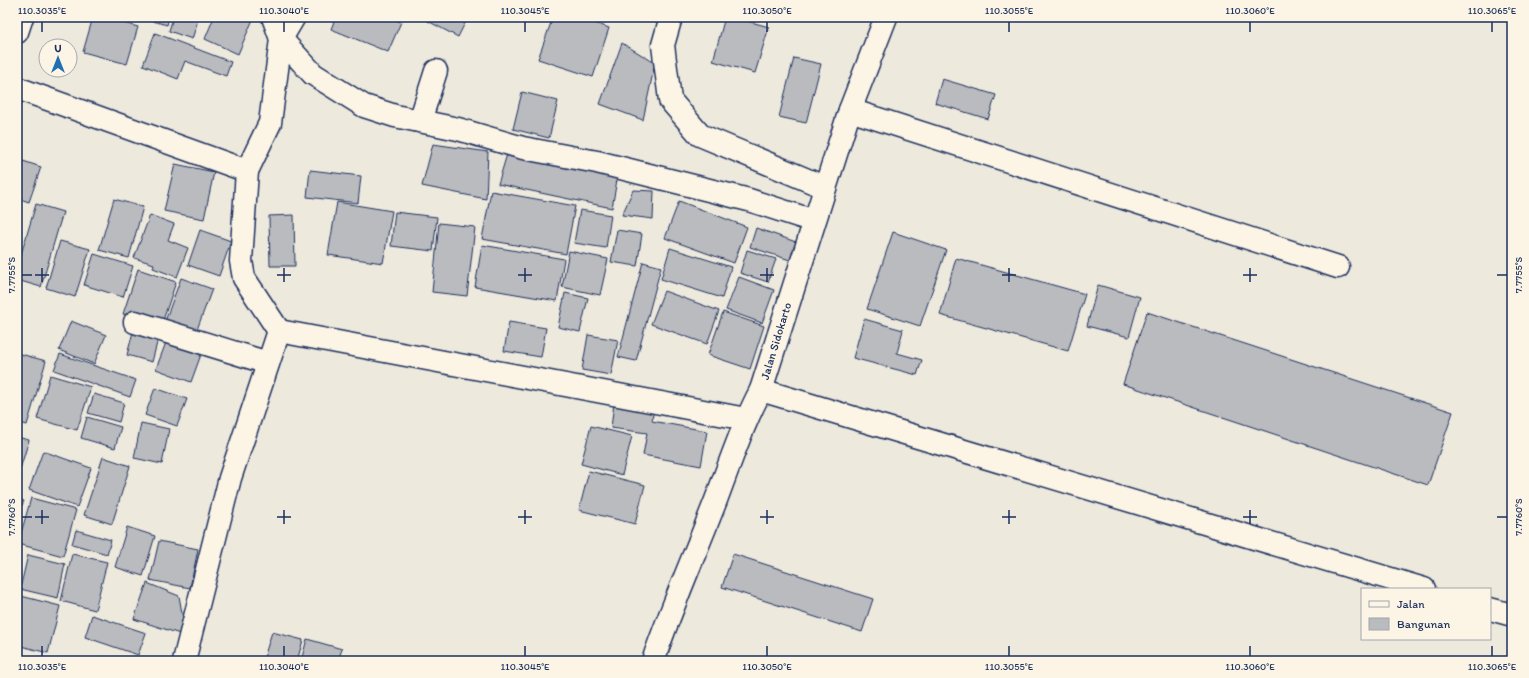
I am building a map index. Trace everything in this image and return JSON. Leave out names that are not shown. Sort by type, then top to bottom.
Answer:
[{"type":"street","points":[[17,32],[22,17]]},
{"type":"street","points":[[273,17],[281,39],[313,74],[336,90],[364,106],[420,121],[458,129],[523,148],[597,162],[749,200],[814,221]]},
{"type":"street","points":[[294,17],[281,39],[270,124],[247,171],[241,261],[244,278],[279,331],[746,419]]},
{"type":"street","points":[[671,17],[663,44],[670,100],[700,135],[824,187]]},
{"type":"street","name":"Jalan Sidokarto","points":[[653,661],[668,616],[746,419],[761,390],[824,187],[850,110],[886,17]]},
{"type":"street","points":[[420,121],[436,71]]},
{"type":"street","points":[[17,88],[247,171]]},
{"type":"street","points":[[850,110],[1338,267]]},
{"type":"street","points":[[135,322],[268,363]]},
{"type":"street","points":[[184,661],[230,478],[279,331]]},
{"type":"street","points":[[761,390],[1421,588]]},
{"type":"street","points":[[1491,609],[1512,615]]},
{"type":"building","points":[[93,17],[103,17],[138,27],[127,64],[83,52]]},
{"type":"building","points":[[139,17],[169,17],[167,25]]},
{"type":"building","points":[[173,17],[199,17],[192,39],[169,31]]},
{"type":"building","points":[[214,17],[254,17],[238,54],[205,39]]},
{"type":"building","points":[[336,17],[389,17],[401,22],[388,52],[331,29]]},
{"type":"building","points":[[427,17],[468,17],[458,37],[426,20]]},
{"type":"building","points":[[553,17],[578,17],[609,28],[593,77],[538,59]]},
{"type":"building","points":[[725,17],[733,17],[769,27],[755,73],[713,61]]},
{"type":"building","points":[[155,33],[231,62],[226,76],[185,61],[178,79],[143,65]]},
{"type":"building","points":[[622,43],[655,63],[643,120],[600,104]]},
{"type":"building","points":[[794,58],[821,64],[806,123],[779,117]]},
{"type":"building","points":[[942,79],[996,95],[988,119],[935,103]]},
{"type":"building","points":[[522,92],[558,101],[549,138],[513,129]]},
{"type":"building","points":[[433,144],[488,152],[486,199],[422,186]]},
{"type":"building","points":[[507,154],[618,174],[612,208],[498,184]]},
{"type":"building","points":[[17,159],[41,167],[29,202],[17,198]]},
{"type":"building","points":[[175,164],[214,172],[204,219],[164,211]]},
{"type":"building","points":[[310,170],[361,176],[358,203],[307,197]]},
{"type":"building","points":[[633,190],[654,191],[653,219],[622,215]]},
{"type":"building","points":[[491,191],[575,206],[566,254],[482,239]]},
{"type":"building","points":[[114,199],[143,207],[129,258],[99,250]]},
{"type":"building","points":[[679,201],[747,227],[734,263],[665,238]]},
{"type":"building","points":[[337,202],[392,211],[383,263],[328,255]]},
{"type":"building","points":[[36,204],[63,212],[41,287],[17,280],[17,268]]},
{"type":"building","points":[[580,210],[611,215],[606,248],[574,243]]},
{"type":"building","points":[[395,212],[437,217],[433,251],[391,246]]},
{"type":"building","points":[[150,215],[174,224],[168,240],[188,248],[177,277],[153,268],[154,264],[134,258]]},
{"type":"building","points":[[294,215],[295,266],[270,266],[269,216]]},
{"type":"building","points":[[439,223],[475,227],[467,296],[432,292]]},
{"type":"building","points":[[756,228],[796,242],[790,260],[750,247]]},
{"type":"building","points":[[200,230],[231,241],[219,276],[188,265]]},
{"type":"building","points":[[617,230],[642,234],[637,266],[611,262]]},
{"type":"building","points":[[893,232],[946,250],[920,326],[867,309]]},
{"type":"building","points":[[60,241],[90,249],[75,297],[46,288]]},
{"type":"building","points":[[482,245],[564,259],[557,301],[475,287]]},
{"type":"building","points":[[670,248],[731,267],[722,298],[661,279]]},
{"type":"building","points":[[747,250],[776,259],[768,282],[740,273]]},
{"type":"building","points":[[569,251],[608,259],[600,295],[562,287]]},
{"type":"building","points":[[94,254],[133,266],[123,297],[84,285]]},
{"type":"building","points":[[956,258],[1085,294],[1068,351],[940,315]]},
{"type":"building","points":[[643,262],[661,267],[636,361],[618,357]]},
{"type":"building","points":[[138,269],[176,282],[161,326],[123,314]]},
{"type":"building","points":[[739,277],[774,290],[762,323],[726,310]]},
{"type":"building","points":[[181,278],[212,289],[195,335],[164,324]]},
{"type":"building","points":[[1098,285],[1140,297],[1129,337],[1087,326]]},
{"type":"building","points":[[664,291],[719,311],[707,344],[651,324]]},
{"type":"building","points":[[565,293],[588,298],[580,332],[558,327]]},
{"type":"building","points":[[723,312],[764,326],[750,369],[708,355]]},
{"type":"building","points":[[1147,312],[1453,412],[1428,485],[1123,384]]},
{"type":"building","points":[[864,319],[903,330],[897,353],[922,360],[917,375],[853,358]]},
{"type":"building","points":[[71,321],[106,335],[94,364],[59,350]]},
{"type":"building","points":[[509,322],[546,328],[541,357],[504,351]]},
{"type":"building","points":[[134,328],[159,335],[152,362],[127,355]]},
{"type":"building","points":[[588,335],[618,340],[611,375],[582,370]]},
{"type":"building","points":[[168,337],[203,349],[191,382],[156,369]]},
{"type":"building","points":[[17,353],[46,361],[27,425],[17,422]]},
{"type":"building","points":[[60,354],[136,380],[130,397],[54,370]]},
{"type":"building","points":[[50,375],[91,387],[77,430],[37,419]]},
{"type":"building","points":[[155,388],[187,399],[177,426],[145,415]]},
{"type":"building","points":[[94,394],[124,403],[119,422],[88,413]]},
{"type":"building","points":[[614,403],[654,407],[652,421],[707,431],[701,466],[643,455],[647,433],[611,428]]},
{"type":"building","points":[[87,417],[121,427],[115,448],[81,438]]},
{"type":"building","points":[[141,423],[169,429],[162,464],[134,458]]},
{"type":"building","points":[[591,426],[632,436],[622,475],[581,464]]},
{"type":"building","points":[[17,437],[29,440],[17,479]]},
{"type":"building","points":[[43,451],[91,468],[77,507],[29,490]]},
{"type":"building","points":[[103,457],[130,466],[112,524],[84,515]]},
{"type":"building","points":[[589,471],[645,485],[635,524],[579,510]]},
{"type":"building","points":[[17,498],[24,501],[17,516]]},
{"type":"building","points":[[31,498],[76,510],[63,556],[18,544]]},
{"type":"building","points":[[127,527],[155,536],[143,576],[115,567]]},
{"type":"building","points":[[76,530],[111,540],[107,554],[72,544]]},
{"type":"building","points":[[159,541],[198,549],[190,588],[150,580]]},
{"type":"building","points":[[72,554],[107,562],[95,610],[61,601]]},
{"type":"building","points":[[733,554],[873,599],[862,632],[722,587]]},
{"type":"building","points":[[28,555],[65,564],[58,598],[20,589]]},
{"type":"building","points":[[147,583],[179,596],[186,636],[134,619]]},
{"type":"building","points":[[17,595],[60,606],[48,653],[17,645]]},
{"type":"building","points":[[92,615],[146,633],[138,655],[85,637]]},
{"type":"building","points":[[272,632],[303,640],[297,661],[263,661]]},
{"type":"building","points":[[307,639],[342,649],[338,661],[301,661]]}]
